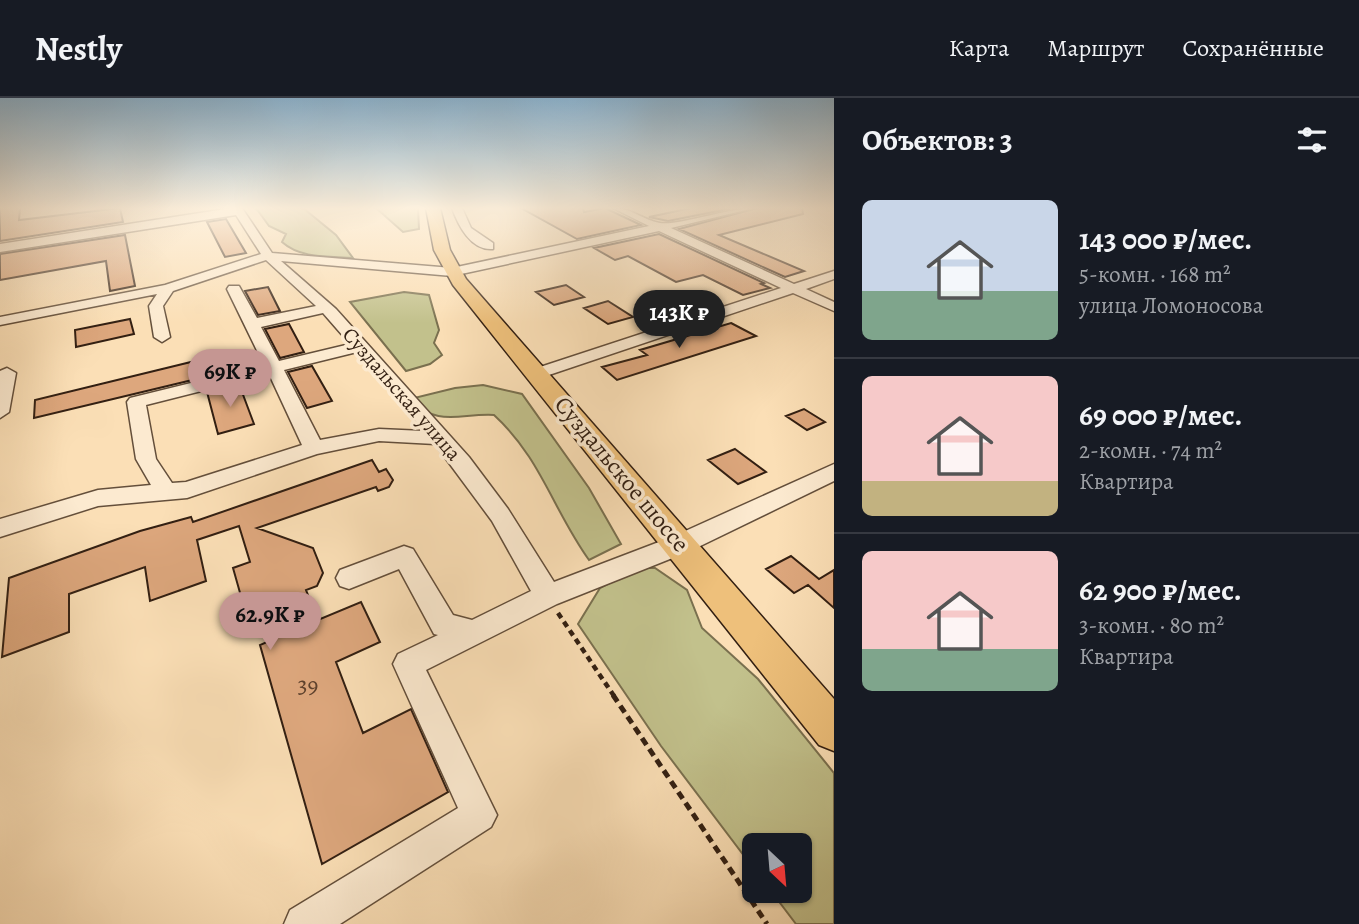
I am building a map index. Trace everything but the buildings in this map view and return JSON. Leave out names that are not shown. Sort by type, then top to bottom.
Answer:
[{"type":"main road","name":"Суздальское шоссе","points":[[442,247],[452,272],[834,730]]},
{"type":"street","name":"Суздальская улица","points":[[262,247],[268,256],[326,308],[441,438],[500,515],[548,596]]},
{"type":"street","points":[[0,321],[168,288],[216,270],[268,256],[452,272],[572,247]]},
{"type":"street","points":[[701,247],[834,307]]},
{"type":"street","points":[[537,374],[834,275]]},
{"type":"street","points":[[163,337],[156,306],[168,288]]},
{"type":"street","points":[[234,289],[314,448]]},
{"type":"street","points":[[252,324],[326,308]]},
{"type":"street","points":[[166,492],[146,459],[136,402],[361,346]]},
{"type":"street","points":[[0,412],[7,373]]},
{"type":"street","points":[[0,528],[98,498],[187,490],[314,448],[379,435],[441,438]]},
{"type":"street","points":[[304,924],[479,815],[408,664],[548,596],[681,544],[834,472]]},
{"type":"street","points":[[349,578],[404,555],[444,625],[472,633]]},
{"type":"path","points":[[548,596],[767,924]]},
{"type":"shaded area","points":[[290,247],[345,247],[353,258],[316,256]]},
{"type":"shaded area","points":[[404,292],[429,295],[439,330],[434,343],[442,355],[430,364],[406,371],[350,302]]},
{"type":"shaded area","points":[[483,385],[522,394],[589,488],[621,544],[589,560],[524,449],[494,415],[440,416],[420,408],[410,399],[455,388]]},
{"type":"shaded area","points":[[637,568],[655,568],[687,590],[702,628],[758,679],[834,773],[834,924],[796,924],[780,903],[812,903],[812,833],[742,833],[742,853],[661,746],[578,624],[600,588]]}]
